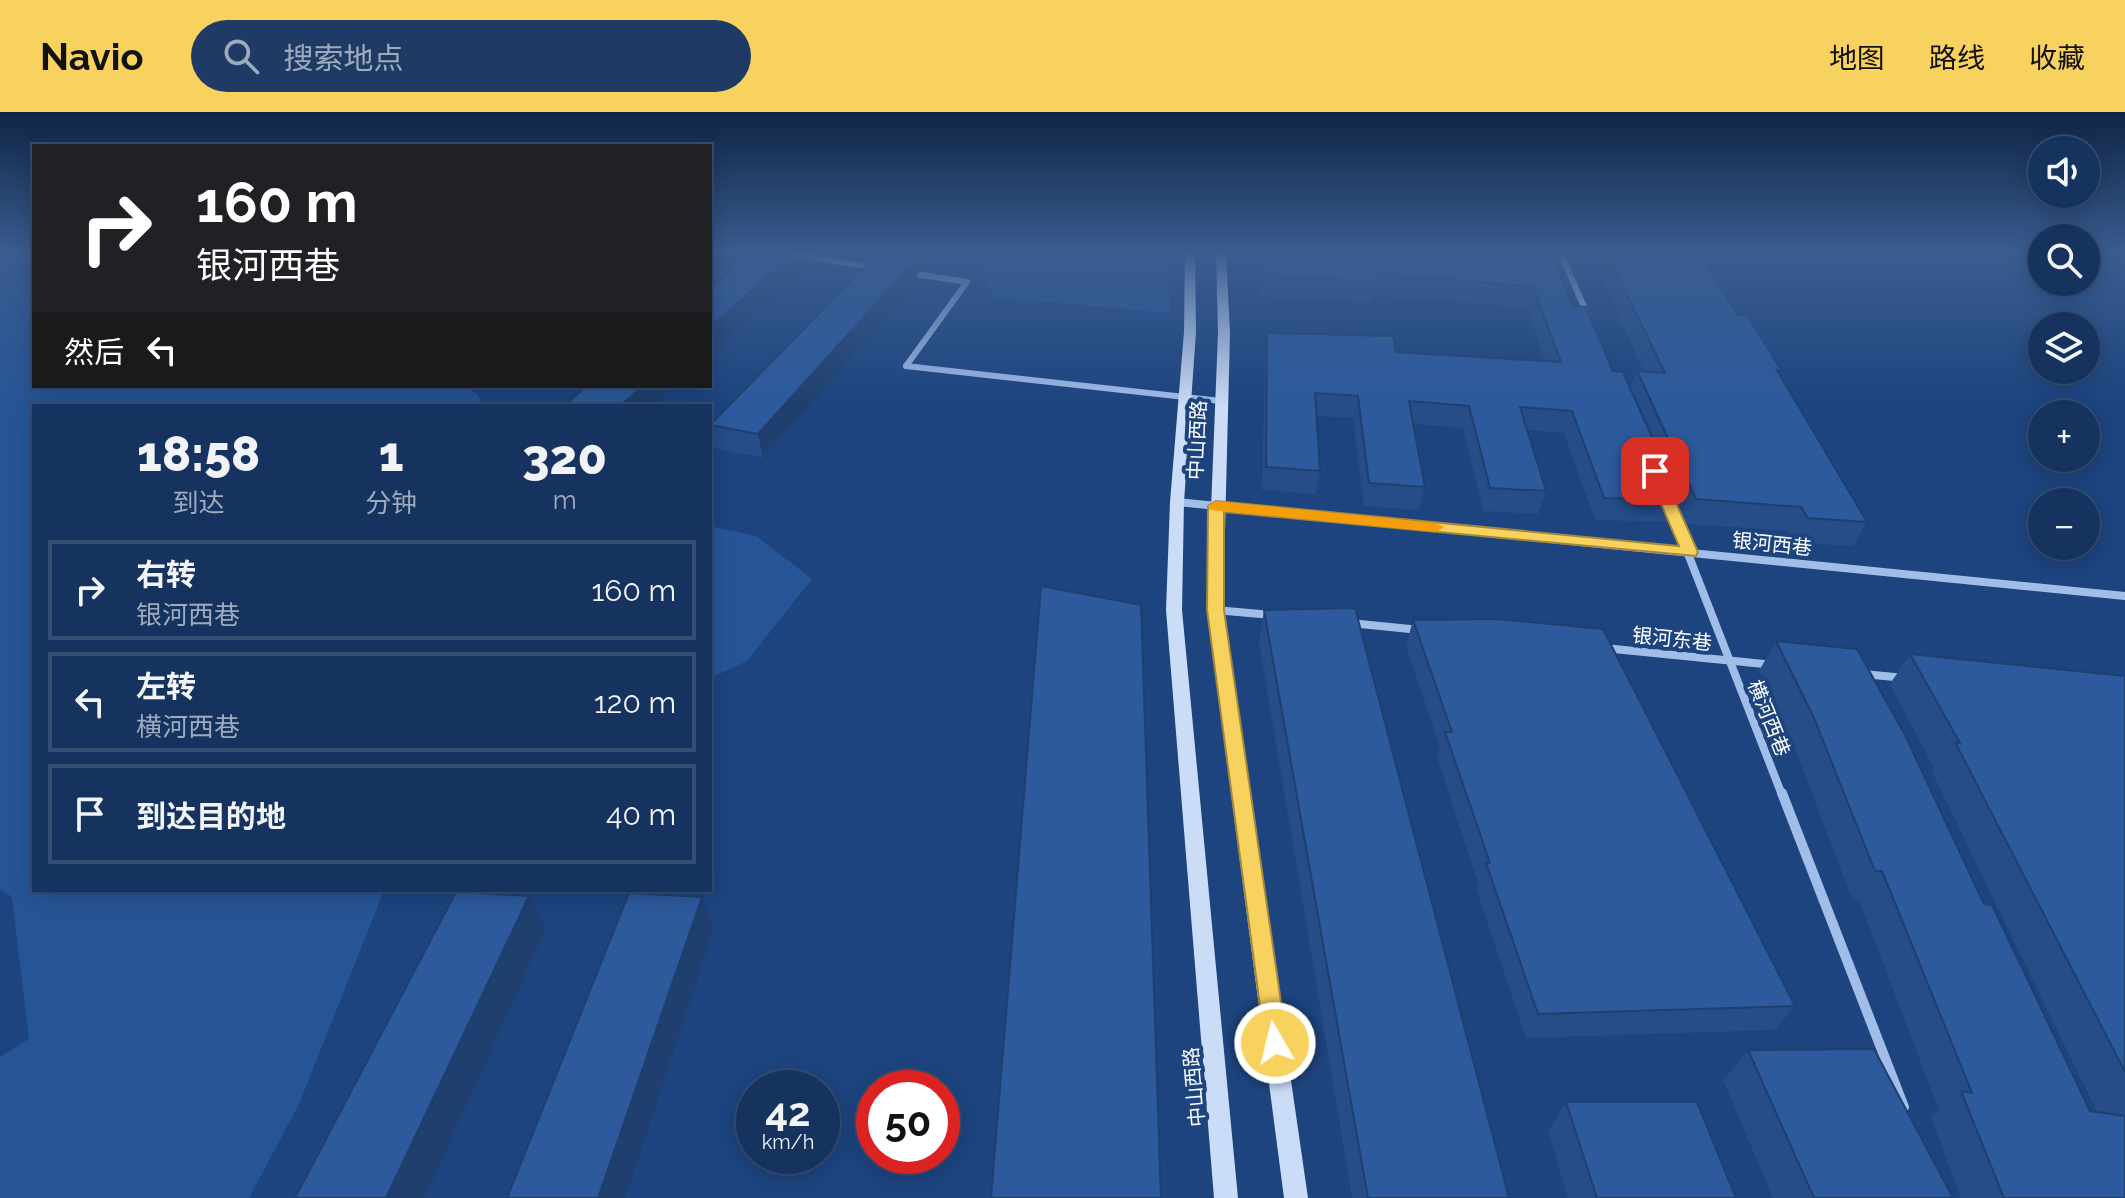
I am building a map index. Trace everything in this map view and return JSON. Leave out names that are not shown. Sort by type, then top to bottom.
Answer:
[{"type":"main road","name":"中山西路","points":[[1188,305],[1174,610],[1226,1198]]},
{"type":"main road","name":"中山西路","points":[[1223,305],[1215,610],[1296,1198]]},
{"type":"street","points":[[951,305],[906,366],[1221,401]]},
{"type":"street","points":[[1583,305],[1592,325]]},
{"type":"street","name":"横河西巷","points":[[1665,495],[1690,552],[1727,660],[1905,1111]]},
{"type":"street","name":"银河西巷","points":[[1177,502],[2125,596]]},
{"type":"street","points":[[1215,610],[1277,616]]},
{"type":"street","points":[[1339,622],[1432,631]]},
{"type":"street","name":"银河东巷","points":[[1587,646],[1791,666]]},
{"type":"street","points":[[1854,673],[1918,679]]},
{"type":"shaded area","points":[[0,305],[32,305],[32,388],[469,388],[478,395],[482,404],[32,404],[32,892],[383,893],[299,1104],[249,1198],[0,1198],[0,1057],[29,1039],[12,897],[0,889]]},
{"type":"shaded area","points":[[1078,305],[1170,305],[1170,313]]},
{"type":"shaded area","points":[[712,526],[756,536],[812,579],[747,661],[712,677]]},
{"type":"building","points":[[712,305],[735,305],[712,325]]},
{"type":"building","points":[[828,305],[875,305],[758,434],[712,423]]},
{"type":"building","points":[[1540,305],[1586,307],[1613,371],[1623,372],[1680,500],[1604,498],[1572,411],[1520,407],[1546,491],[1490,488],[1469,406],[1409,401],[1425,487],[1369,483],[1358,396],[1315,393],[1320,471],[1266,467],[1267,333],[1393,336],[1396,352],[1561,362]]},
{"type":"building","points":[[1632,305],[1732,305],[1738,315],[1747,315],[1867,522],[1808,518],[1801,507],[1696,499],[1637,371],[1665,373]]},
{"type":"building","points":[[585,388],[641,388],[622,404],[568,402]]},
{"type":"building","points":[[1041,586],[1141,605],[1161,1198],[991,1198]]},
{"type":"building","points":[[1355,608],[1509,1198],[1368,1198],[1264,610]]},
{"type":"building","points":[[1497,619],[1603,629],[1795,1006],[1538,1014],[1486,863],[1490,863],[1445,732],[1452,732],[1413,620]]},
{"type":"building","points":[[1776,641],[1857,649],[1905,735],[1984,904],[1992,905],[2090,1111],[2125,1116],[2125,1198],[2004,1198],[1961,1091],[1972,1093],[1882,871],[1875,871],[1814,718]]},
{"type":"building","points":[[1910,654],[2125,676],[2125,1072],[1955,742],[1960,743]]},
{"type":"building","points":[[456,892],[529,896],[386,1198],[295,1198]]},
{"type":"building","points":[[629,893],[702,897],[598,1198],[507,1198]]},
{"type":"building","points":[[1874,1049],[1953,1198],[1814,1198],[1748,1050]]},
{"type":"building","points":[[1566,1102],[1697,1102],[1736,1198],[1597,1198]]},
{"type":"slow traffic","points":[[1216,506],[1436,527]]},
{"type":"route","points":[[1275,1043],[1215,610],[1216,506],[1690,552],[1655,471]]}]
